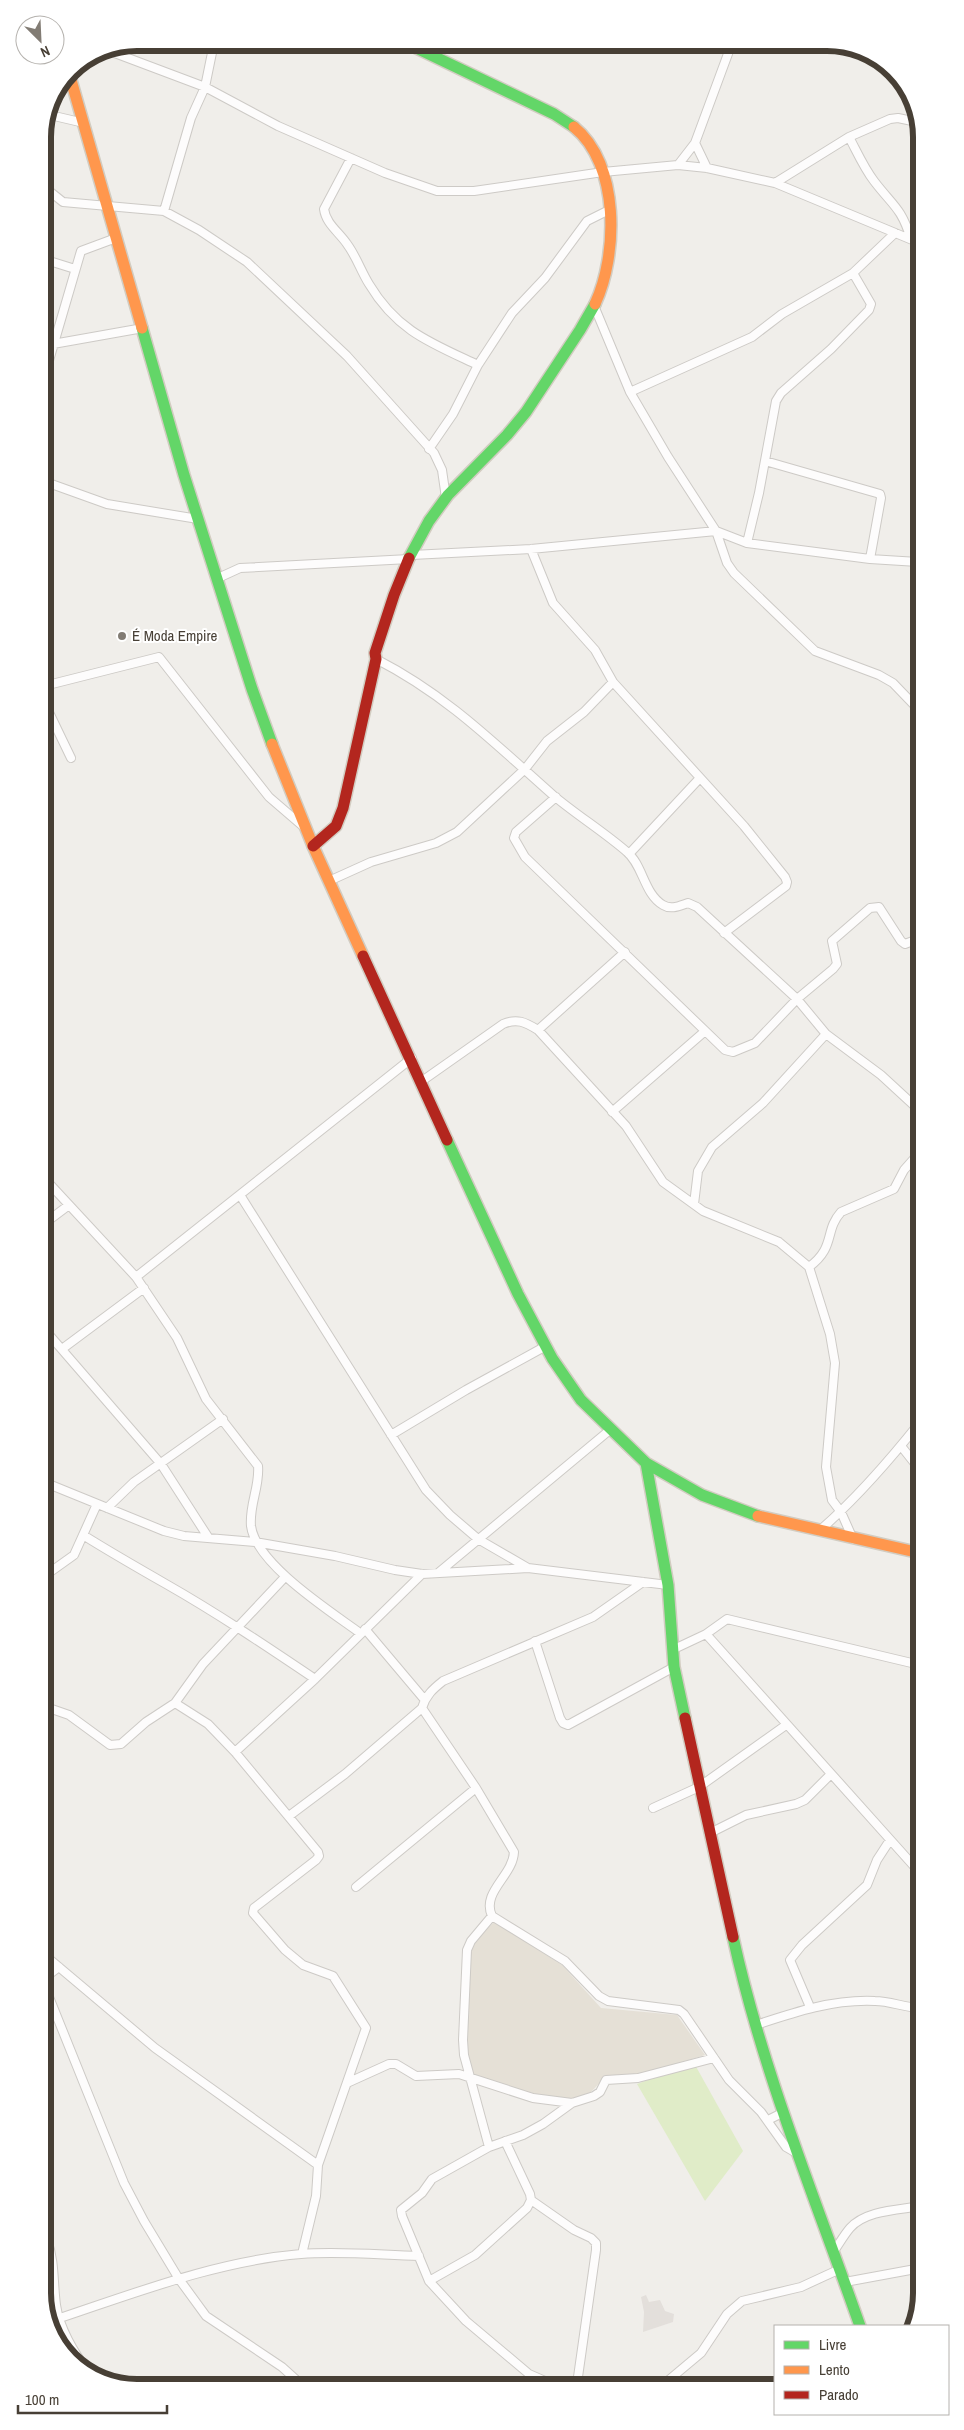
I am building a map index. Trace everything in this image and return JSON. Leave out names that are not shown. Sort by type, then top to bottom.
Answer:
[{"type":"street","points":[[164,211],[191,118],[205,87],[212,51]]},
{"type":"street","points":[[313,846],[336,826],[343,808],[355,758],[363,710],[376,659],[375,653],[390,603],[410,557],[446,498],[459,481],[522,418],[595,308],[606,277],[611,255],[609,210],[603,172],[588,142],[579,132],[555,114],[507,94],[422,51]]},
{"type":"street","points":[[678,165],[695,143],[729,51]]},
{"type":"street","points":[[118,54],[205,87],[278,126],[385,173],[436,191],[455,192],[603,172],[678,165],[707,168],[775,182],[913,240]]},
{"type":"street","points":[[72,82],[198,519],[252,689],[313,846],[412,1058],[518,1294],[546,1346],[582,1400],[646,1463],[682,1484],[726,1505],[769,1519],[913,1552]]},
{"type":"street","points":[[54,116],[84,123]]},
{"type":"street","points":[[775,182],[849,138],[890,120],[898,118],[911,121]]},
{"type":"street","points":[[849,138],[874,182],[898,208],[913,238]]},
{"type":"street","points":[[695,143],[707,168]]},
{"type":"street","points":[[351,158],[324,209],[325,217],[347,243],[369,284],[382,302],[407,328],[419,338],[478,365]]},
{"type":"street","points":[[51,192],[63,202],[164,211],[199,230],[247,262],[347,356],[429,449],[439,462],[446,498]]},
{"type":"street","points":[[429,449],[453,414],[478,365],[512,314],[545,278],[578,230],[595,215],[609,210]]},
{"type":"street","points":[[630,392],[743,343],[782,314],[853,273],[895,233]]},
{"type":"street","points":[[51,351],[80,251],[116,238]]},
{"type":"street","points":[[51,262],[75,269]]},
{"type":"street","points":[[747,543],[776,401],[781,393],[831,349],[868,310],[871,304],[853,273]]},
{"type":"street","points":[[595,308],[630,392],[668,458],[716,531],[727,563],[734,573],[815,651],[879,675],[893,683],[913,704]]},
{"type":"street","points":[[53,344],[142,328]]},
{"type":"street","points":[[765,461],[880,494],[881,498],[870,559]]},
{"type":"street","points":[[51,484],[107,504],[198,519]]},
{"type":"street","points":[[216,578],[240,568],[531,549],[716,531],[747,543],[870,559],[913,562]]},
{"type":"street","points":[[531,549],[553,603],[595,650],[613,682],[699,779],[744,826],[787,882],[786,886],[724,933]]},
{"type":"street","points":[[51,684],[159,657],[264,791],[279,807],[306,829]]},
{"type":"street","points":[[376,659],[408,675],[450,704],[556,797],[629,854],[655,900],[664,906],[672,908],[688,903],[692,904],[797,999],[826,1034],[881,1075],[913,1104]]},
{"type":"street","points":[[329,881],[384,857],[446,839],[457,832],[525,769],[547,741],[584,712],[613,682]]},
{"type":"street","points":[[51,717],[71,758]]},
{"type":"street","points":[[629,854],[699,779]]},
{"type":"street","points":[[556,797],[516,832],[514,838],[525,857],[580,912],[625,952],[704,1032],[725,1050],[734,1052],[754,1043],[797,999],[837,964],[832,941],[870,908],[879,907],[901,941],[910,944],[913,942]]},
{"type":"street","points":[[538,1030],[625,952]]},
{"type":"street","points":[[422,1081],[503,1024],[512,1020],[523,1021],[538,1030],[626,1126],[663,1182],[716,1217],[779,1242],[809,1267],[830,1334],[835,1363],[826,1468],[832,1500],[841,1512],[853,1539]]},
{"type":"street","points":[[612,1112],[704,1032]]},
{"type":"street","points":[[694,1204],[698,1171],[712,1147],[764,1104],[826,1034]]},
{"type":"street","points":[[136,1276],[412,1058]]},
{"type":"street","points":[[809,1267],[826,1250],[836,1218],[841,1212],[894,1189],[904,1170],[913,1160]]},
{"type":"street","points":[[51,1186],[136,1276],[177,1338],[206,1399],[258,1466],[259,1476],[252,1506],[251,1526],[255,1542],[285,1577],[362,1631],[424,1699]]},
{"type":"street","points":[[240,1195],[426,1490],[450,1516],[478,1539],[528,1568]]},
{"type":"street","points":[[51,1218],[69,1205]]},
{"type":"street","points":[[62,1349],[144,1288]]},
{"type":"street","points":[[51,1337],[161,1464],[208,1537]]},
{"type":"street","points":[[391,1435],[466,1390],[546,1346]]},
{"type":"street","points":[[107,1508],[134,1482],[223,1420]]},
{"type":"street","points":[[438,1573],[611,1429]]},
{"type":"street","points":[[819,1531],[841,1512],[913,1431]]},
{"type":"street","points":[[901,1446],[913,1461]]},
{"type":"street","points":[[646,1463],[668,1585],[674,1667],[736,1951],[756,2025],[784,2112],[860,2325]]},
{"type":"street","points":[[51,1485],[184,1536],[255,1542],[422,1574],[528,1568],[668,1585]]},
{"type":"street","points":[[51,1571],[74,1555],[97,1504]]},
{"type":"street","points":[[83,1535],[128,1564],[166,1583],[239,1628],[315,1679]]},
{"type":"street","points":[[236,1752],[315,1679],[422,1574]]},
{"type":"street","points":[[51,1709],[69,1714],[110,1745],[116,1746],[175,1703],[203,1664],[239,1628],[285,1577]]},
{"type":"street","points":[[289,1816],[345,1774],[422,1708],[424,1699],[432,1689],[443,1681],[593,1617],[643,1582]]},
{"type":"street","points":[[672,1650],[706,1634],[728,1619],[913,1663]]},
{"type":"street","points":[[706,1634],[913,1866]]},
{"type":"street","points":[[535,1642],[560,1718],[563,1723],[568,1725],[674,1667]]},
{"type":"street","points":[[175,1703],[208,1724],[236,1752],[289,1816],[319,1856],[254,1908],[254,1913],[285,1950],[302,1965],[333,1976],[364,2022],[366,2028],[318,2165],[316,2196],[302,2254]]},
{"type":"street","points":[[422,1708],[476,1788],[514,1852],[513,1862],[489,1899],[489,1909],[492,1916],[565,1961],[598,1996],[608,2001],[679,2010],[684,2014],[729,2080],[768,2120],[786,2147],[798,2154]]},
{"type":"street","points":[[653,1808],[699,1788],[786,1725]]},
{"type":"street","points":[[710,1833],[746,1815],[800,1802],[813,1793],[830,1775]]},
{"type":"street","points":[[356,1887],[476,1788]]},
{"type":"street","points":[[810,2007],[790,1960],[802,1945],[866,1885],[877,1860],[890,1840]]},
{"type":"street","points":[[489,2148],[469,2078],[462,2040],[465,1964],[471,1941],[492,1916]]},
{"type":"street","points":[[51,1961],[155,2048],[318,2165]]},
{"type":"street","points":[[51,1973],[59,1968]]},
{"type":"street","points":[[756,2025],[810,2007],[873,2000],[913,2007]]},
{"type":"street","points":[[51,2002],[124,2183],[144,2221],[179,2279],[206,2316],[282,2366],[296,2379]]},
{"type":"street","points":[[541,2379],[515,2364],[466,2321],[429,2281],[401,2210],[422,2193],[432,2179],[489,2148],[543,2124],[572,2103],[594,2096],[600,2092],[606,2080],[638,2078],[714,2058]]},
{"type":"street","points":[[347,2082],[389,2064],[396,2064],[416,2076],[459,2074],[533,2098],[572,2103]]},
{"type":"street","points":[[768,2120],[784,2112]]},
{"type":"street","points":[[506,2142],[531,2200],[596,2243],[578,2379]]},
{"type":"street","points":[[429,2281],[475,2255],[527,2208],[531,2200]]},
{"type":"street","points":[[834,2251],[851,2227],[860,2220],[870,2216],[913,2208]]},
{"type":"street","points":[[60,2318],[179,2279],[258,2261],[302,2254],[419,2256]]},
{"type":"street","points":[[51,2255],[54,2266],[56,2307],[78,2356]]},
{"type":"street","points":[[670,2379],[701,2353],[727,2314],[742,2301],[801,2287],[840,2269]]},
{"type":"street","points":[[845,2282],[913,2270]]},
{"type":"shaded area","points":[[494,1922],[562,1965],[601,2008],[677,2015],[705,2055],[639,2075],[607,2075],[590,2093],[572,2100],[545,2097],[473,2076],[465,2043],[469,1961],[473,1944]]},
{"type":"shaded area","points":[[646,2295],[649,2302],[660,2300],[665,2311],[674,2314],[673,2322],[643,2332],[644,2312],[641,2297]]},
{"type":"green space","points":[[694,2063],[743,2151],[705,2201],[637,2084]]},
{"type":"traffic: fast","points":[[423,51],[554,114],[574,127]]},
{"type":"traffic: fast","points":[[409,558],[429,521],[448,495],[507,435],[526,412],[595,304]]},
{"type":"traffic: fast","points":[[142,328],[184,475],[252,689],[272,744]]},
{"type":"traffic: fast","points":[[447,1140],[518,1294],[552,1358],[581,1400],[646,1463],[702,1495],[758,1516]]},
{"type":"traffic: fast","points":[[646,1463],[668,1585],[674,1667],[685,1718]]},
{"type":"traffic: fast","points":[[733,1937],[745,1987],[774,2085],[860,2325]]},
{"type":"traffic: slow","points":[[72,82],[142,328]]},
{"type":"traffic: slow","points":[[574,127],[589,143],[600,163],[607,186],[610,211],[611,236],[608,261],[603,284],[595,304]]},
{"type":"traffic: slow","points":[[272,744],[313,846],[363,956]]},
{"type":"traffic: slow","points":[[758,1516],[913,1551]]},
{"type":"traffic: jam","points":[[313,846],[336,826],[343,808],[376,659],[375,653],[394,595],[409,558]]},
{"type":"traffic: jam","points":[[363,956],[447,1140]]},
{"type":"traffic: jam","points":[[685,1718],[733,1937]]},
{"type":"place","name":"É Moda Empire","points":[[122,636]]}]
